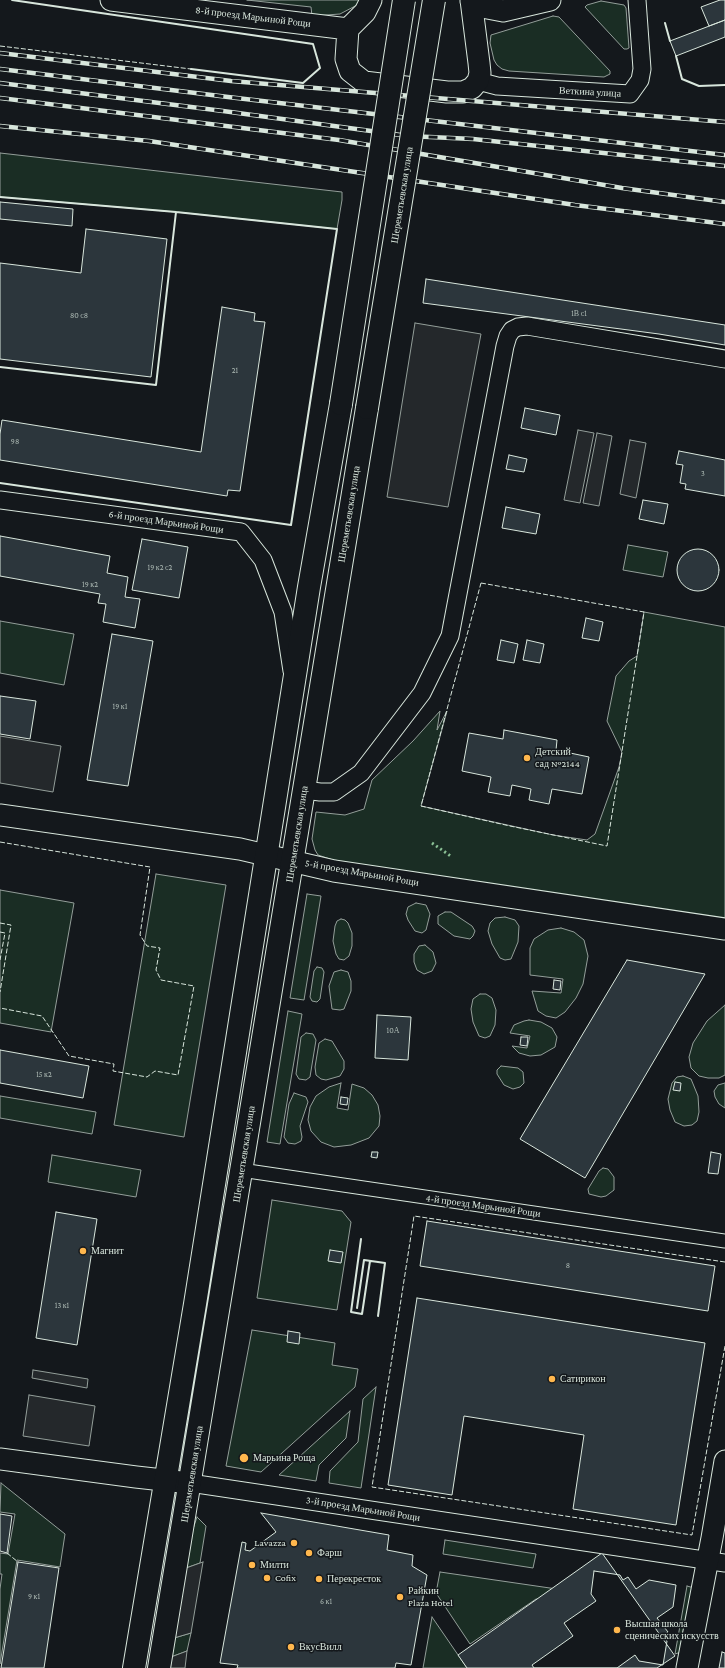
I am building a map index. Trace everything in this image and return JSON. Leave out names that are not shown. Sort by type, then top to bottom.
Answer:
[{"type":"main road","points":[[134,1668],[340,404],[404,0]]},
{"type":"main road","name":"Шереметьевская улица","points":[[160,1668],[434,0]]},
{"type":"street","name":"8-й проезд Марьиной Рощи","points":[[111,0],[348,29]]},
{"type":"street","points":[[371,0],[365,12],[348,29],[346,60],[350,70],[364,82],[455,92],[463,92],[472,88],[478,81],[480,73],[471,1]]},
{"type":"street","points":[[471,1],[482,7],[503,11],[550,0]]},
{"type":"street","name":"Веткина улица","points":[[478,81],[497,86],[630,94],[640,80],[642,69],[637,0]]},
{"type":"street","points":[[304,790],[334,792],[361,773],[422,693],[450,636],[505,346],[508,336],[512,330],[518,327],[527,326],[725,359]]},
{"type":"street","name":"6-й проезд Марьиной Рощи","points":[[0,500],[241,532],[263,560],[283,612],[294,684]]},
{"type":"street","name":"5-й проезд Марьиной Рощи","points":[[0,815],[240,849],[267,854],[334,871],[725,930]]},
{"type":"street","name":"4-й проезд Марьиной Рощи","points":[[241,1170],[725,1240]]},
{"type":"street","name":"3-й проезд Марьиной Рощи","points":[[0,1459],[190,1483],[716,1562]]},
{"type":"street","points":[[687,1668],[716,1562],[725,1461]]},
{"type":"green space","points":[[247,0],[361,0],[359,4],[340,14],[312,16],[311,7]]},
{"type":"green space","points":[[601,1],[624,5],[626,8],[629,48],[624,49],[585,7]]},
{"type":"green space","points":[[553,16],[559,17],[610,71],[610,74],[604,77],[509,71],[502,69],[497,65],[494,60],[490,43],[491,35]]},
{"type":"green space","points":[[0,153],[342,192],[337,229],[176,212],[0,197]]},
{"type":"green space","points":[[628,545],[668,552],[663,577],[623,570]]},
{"type":"green space","points":[[644,612],[725,627],[725,921],[336,861],[318,855],[312,839],[316,812],[345,815],[364,809],[372,780],[413,741],[440,711],[437,730],[447,711],[421,806],[553,835],[587,840],[595,834],[619,767],[622,753],[607,721],[616,676],[629,661],[637,656]]},
{"type":"green space","points":[[0,621],[74,634],[64,685],[0,673]]},
{"type":"green space","points":[[156,874],[226,885],[184,1137],[114,1125]]},
{"type":"green space","points":[[0,890],[74,903],[51,1032],[0,1023]]},
{"type":"green space","points":[[307,894],[321,896],[304,1000],[290,998]]},
{"type":"green space","points":[[416,903],[426,905],[430,914],[426,930],[422,933],[415,931],[406,914],[408,907]]},
{"type":"green space","points":[[445,912],[451,912],[472,926],[475,931],[473,936],[470,939],[454,936],[438,924],[438,916]]},
{"type":"green space","points":[[505,917],[515,920],[519,926],[518,942],[511,959],[505,960],[500,958],[492,944],[488,931],[490,923],[495,918]]},
{"type":"green space","points":[[341,919],[348,923],[352,933],[352,946],[349,956],[344,960],[339,959],[336,954],[333,941],[335,926],[337,921]]},
{"type":"green space","points":[[561,928],[574,932],[584,940],[588,956],[583,984],[576,998],[565,1012],[556,1018],[546,1016],[538,1011],[532,991],[561,993],[563,979],[530,975],[530,948],[534,939],[548,930]]},
{"type":"green space","points":[[425,945],[433,952],[436,963],[432,971],[424,974],[417,970],[414,962],[414,954],[419,946]]},
{"type":"green space","points":[[317,967],[322,968],[324,972],[320,999],[317,1002],[312,1001],[310,997],[314,971]]},
{"type":"green space","points":[[341,970],[348,972],[351,981],[351,991],[344,1009],[332,1009],[329,986],[334,972]]},
{"type":"green space","points":[[480,994],[486,994],[492,998],[496,1010],[495,1025],[490,1036],[485,1038],[479,1036],[473,1022],[471,1009],[473,999]]},
{"type":"green space","points":[[725,1005],[725,1075],[719,1078],[699,1076],[691,1068],[689,1057],[693,1043],[707,1021]]},
{"type":"green space","points":[[288,1011],[302,1014],[280,1144],[267,1142]]},
{"type":"green space","points":[[529,1020],[541,1022],[552,1028],[557,1037],[555,1047],[541,1055],[530,1056],[519,1053],[512,1046],[527,1048],[530,1036],[510,1033],[514,1025]]},
{"type":"green space","points":[[306,1033],[313,1034],[316,1040],[310,1077],[306,1080],[299,1079],[296,1074],[301,1037]]},
{"type":"green space","points":[[325,1039],[332,1041],[344,1061],[344,1069],[340,1076],[326,1080],[321,1079],[316,1075],[315,1067],[319,1043]]},
{"type":"green space","points":[[501,1066],[518,1068],[523,1072],[524,1083],[520,1087],[513,1089],[504,1085],[497,1074],[497,1070]]},
{"type":"green space","points":[[683,1076],[691,1079],[698,1096],[699,1112],[697,1121],[692,1125],[684,1126],[675,1122],[670,1110],[668,1099],[672,1083],[677,1077]]},
{"type":"green space","points":[[341,1083],[337,1108],[348,1110],[352,1084],[364,1088],[372,1095],[378,1105],[380,1116],[379,1126],[369,1138],[351,1145],[334,1147],[321,1142],[311,1131],[308,1120],[310,1107],[316,1096],[329,1087]]},
{"type":"green space","points":[[725,1083],[725,1108],[719,1104],[715,1097],[714,1091],[718,1085]]},
{"type":"green space","points":[[294,1093],[306,1097],[308,1102],[300,1126],[302,1137],[301,1141],[295,1144],[288,1143],[284,1137],[289,1104]]},
{"type":"green space","points":[[0,1096],[96,1112],[92,1134],[0,1118]]},
{"type":"green space","points":[[52,1155],[141,1170],[136,1197],[48,1182]]},
{"type":"green space","points":[[603,1168],[608,1169],[614,1177],[614,1190],[606,1196],[601,1197],[589,1194],[588,1189],[599,1171]]},
{"type":"green space","points":[[272,1200],[342,1211],[351,1222],[337,1310],[257,1298]]},
{"type":"green space","points":[[252,1330],[335,1343],[332,1365],[358,1369],[355,1387],[261,1472],[226,1466]]},
{"type":"green space","points":[[376,1387],[361,1488],[329,1483],[330,1471],[358,1442],[363,1399]]},
{"type":"green space","points":[[350,1411],[346,1438],[319,1465],[316,1481],[279,1475]]},
{"type":"green space","points":[[1,1483],[65,1534],[60,1567],[17,1560],[0,1664],[0,1589],[2,1574],[0,1574],[0,1553],[8,1554],[15,1514],[0,1512]]},
{"type":"green space","points":[[197,1517],[206,1526],[200,1563],[186,1568],[192,1532]]},
{"type":"green space","points":[[445,1540],[536,1554],[533,1568],[443,1554]]},
{"type":"green space","points":[[440,1572],[591,1594],[588,1606],[536,1599],[470,1644],[436,1593]]},
{"type":"green space","points":[[687,1586],[694,1588],[681,1652],[675,1654]]},
{"type":"green space","points":[[432,1617],[467,1668],[423,1668]]},
{"type":"green space","points":[[191,1633],[187,1651],[171,1657],[174,1638]]},
{"type":"shaded area","points":[[415,323],[481,334],[448,507],[387,497]]},
{"type":"shaded area","points":[[578,430],[594,433],[580,503],[564,500]]},
{"type":"shaded area","points":[[597,433],[612,436],[599,506],[583,503]]},
{"type":"shaded area","points":[[630,440],[646,443],[636,498],[620,494]]},
{"type":"shaded area","points":[[0,736],[61,746],[53,792],[0,783]]},
{"type":"shaded area","points":[[33,1370],[88,1379],[87,1388],[32,1378]]},
{"type":"shaded area","points":[[29,1395],[95,1406],[89,1446],[23,1436]]},
{"type":"shaded area","points":[[203,1562],[191,1633],[174,1638],[186,1568]]},
{"type":"shaded area","points":[[187,1651],[185,1668],[169,1668],[171,1657]]},
{"type":"building","points":[[720,0],[725,0],[725,20],[709,26],[701,7]]},
{"type":"building","points":[[725,20],[725,37],[676,56],[670,41]]},
{"type":"building","points":[[0,202],[73,209],[72,226],[0,219]]},
{"type":"building","points":[[86,229],[167,239],[151,377],[0,359],[0,263],[81,273]]},
{"type":"building","points":[[426,279],[725,325],[725,345],[659,334],[423,303]]},
{"type":"building","points":[[222,307],[255,313],[254,321],[265,322],[240,491],[228,490],[227,496],[0,460],[0,434],[2,420],[201,452]]},
{"type":"building","points":[[525,408],[560,415],[556,435],[521,428]]},
{"type":"building","points":[[679,451],[725,460],[725,496],[685,489],[686,484],[680,483],[683,465],[676,464]]},
{"type":"building","points":[[509,455],[527,459],[524,472],[506,469]]},
{"type":"building","points":[[643,500],[668,504],[664,524],[639,519]]},
{"type":"building","points":[[506,507],[540,514],[536,534],[502,528]]},
{"type":"building","points":[[0,536],[110,556],[107,573],[128,577],[125,597],[140,599],[135,628],[103,622],[106,604],[98,603],[100,594],[0,576]]},
{"type":"building","points":[[142,539],[188,547],[179,598],[132,590]]},
{"type":"building","points":[[694,549],[702,549],[710,552],[716,558],[719,570],[716,582],[710,588],[702,591],[694,591],[686,588],[680,582],[677,574],[677,566],[680,558],[686,552]]},
{"type":"building","points":[[586,618],[603,622],[599,641],[582,638]]},
{"type":"building","points":[[112,634],[153,641],[128,786],[87,780]]},
{"type":"building","points":[[501,640],[518,644],[514,663],[497,660]]},
{"type":"building","points":[[527,640],[544,644],[540,663],[523,660]]},
{"type":"building","points":[[0,696],[36,701],[30,739],[0,734]]},
{"type":"building","points":[[504,730],[557,740],[556,750],[589,757],[582,794],[552,789],[549,804],[529,800],[531,789],[512,785],[510,796],[488,792],[491,777],[462,771],[469,733],[503,739]]},
{"type":"building","points":[[627,960],[705,974],[585,1178],[520,1139]]},
{"type":"building","points":[[554,980],[561,981],[560,990],[553,989]]},
{"type":"building","points":[[377,1015],[411,1017],[408,1060],[375,1058]]},
{"type":"building","points":[[521,1037],[528,1037],[527,1046],[520,1045]]},
{"type":"building","points":[[0,1050],[89,1066],[83,1098],[0,1083]]},
{"type":"building","points":[[675,1082],[681,1083],[680,1091],[673,1090]]},
{"type":"building","points":[[341,1097],[348,1098],[347,1105],[340,1104]]},
{"type":"building","points":[[372,1152],[378,1152],[377,1158],[371,1157]]},
{"type":"building","points":[[711,1152],[721,1154],[718,1174],[708,1173]]},
{"type":"building","points":[[56,1212],[97,1219],[77,1345],[36,1338]]},
{"type":"building","points":[[427,1221],[715,1266],[708,1311],[420,1266]]},
{"type":"building","points":[[330,1250],[343,1252],[341,1263],[328,1261]]},
{"type":"building","name":"Сатирикон","points":[[417,1298],[705,1343],[676,1525],[573,1509],[584,1435],[464,1416],[452,1495],[388,1485]]},
{"type":"building","points":[[288,1331],[300,1333],[299,1344],[287,1342]]},
{"type":"building","points":[[261,1513],[389,1535],[387,1550],[413,1555],[412,1566],[427,1575],[411,1665],[396,1663],[395,1668],[237,1668],[238,1665],[220,1663],[242,1542],[246,1543],[245,1550],[250,1551],[276,1532]]},
{"type":"building","points":[[0,1514],[12,1516],[7,1553],[0,1551]]},
{"type":"building","points":[[602,1553],[675,1656],[657,1668],[467,1668],[458,1655]]},
{"type":"building","points":[[18,1562],[59,1568],[44,1668],[1,1668]]},
{"type":"building","points":[[594,1571],[620,1575],[623,1580],[628,1577],[636,1589],[649,1580],[676,1585],[673,1607],[657,1618],[668,1632],[663,1636],[667,1641],[663,1665],[639,1661],[635,1655],[617,1668],[534,1668],[532,1665],[573,1636],[564,1623],[596,1601],[591,1594]]},
{"type":"building","points":[[722,1652],[725,1653],[725,1668],[719,1668]]},
{"type":"railway","points":[[0,53],[231,81],[725,122]]},
{"type":"railway","points":[[0,69],[725,155]]},
{"type":"railway","points":[[0,83],[408,136],[473,139],[725,166]]},
{"type":"railway","points":[[0,98],[339,140],[622,188],[725,202]]},
{"type":"railway","points":[[0,126],[149,141],[575,205],[725,224]]},
{"type":"hedge","points":[[432,843],[452,857]]},
{"type":"fence","points":[[0,46],[191,69]]},
{"type":"fence","points":[[481,583],[644,612],[607,846],[421,806],[481,583]]},
{"type":"fence","points":[[0,842],[150,867],[140,935],[147,946],[160,948],[156,970],[161,980],[194,986],[178,1075],[155,1071],[147,1077],[113,1071],[114,1064],[69,1056],[42,1016],[0,1008]]},
{"type":"fence","points":[[0,923],[11,925],[0,992]]},
{"type":"fence","points":[[0,932],[5,933],[0,960]]},
{"type":"fence","points":[[725,1262],[414,1216],[372,1487],[692,1535],[725,1346]]},
{"type":"fence","points":[[7,1553],[18,1562]]},
{"type":"wall","points":[[12,0],[313,44],[320,68],[303,83],[191,69]]},
{"type":"wall","points":[[665,23],[670,41]]},
{"type":"wall","points":[[676,56],[682,79],[699,86],[725,85]]},
{"type":"wall","points":[[0,197],[176,212],[337,229],[291,525],[0,483]]},
{"type":"wall","points":[[0,367],[156,385],[176,212]]},
{"type":"wall","points":[[361,1239],[351,1312],[362,1314],[370,1261]]},
{"type":"wall","points":[[357,1308],[364,1260],[385,1263],[378,1316]]},
{"type":"place","name":"Детский сад №2144","points":[[527,758]]},
{"type":"place","name":"Магнит","points":[[83,1251]]},
{"type":"place","name":"Сатирикон","points":[[552,1379]]},
{"type":"place","name":"Марьина Роща","points":[[244,1458]]},
{"type":"place","name":"Lavazza","points":[[294,1543]]},
{"type":"place","name":"Фарш","points":[[309,1553]]},
{"type":"place","name":"Милти","points":[[252,1565]]},
{"type":"place","name":"Cofix","points":[[267,1578]]},
{"type":"place","name":"Перекресток","points":[[319,1579]]},
{"type":"place","name":"Райкин Plaza Hotel","points":[[400,1597]]},
{"type":"place","name":"Высшая школа сценических искусств","points":[[617,1630]]},
{"type":"place","name":"ВкусВилл","points":[[291,1647]]}]
